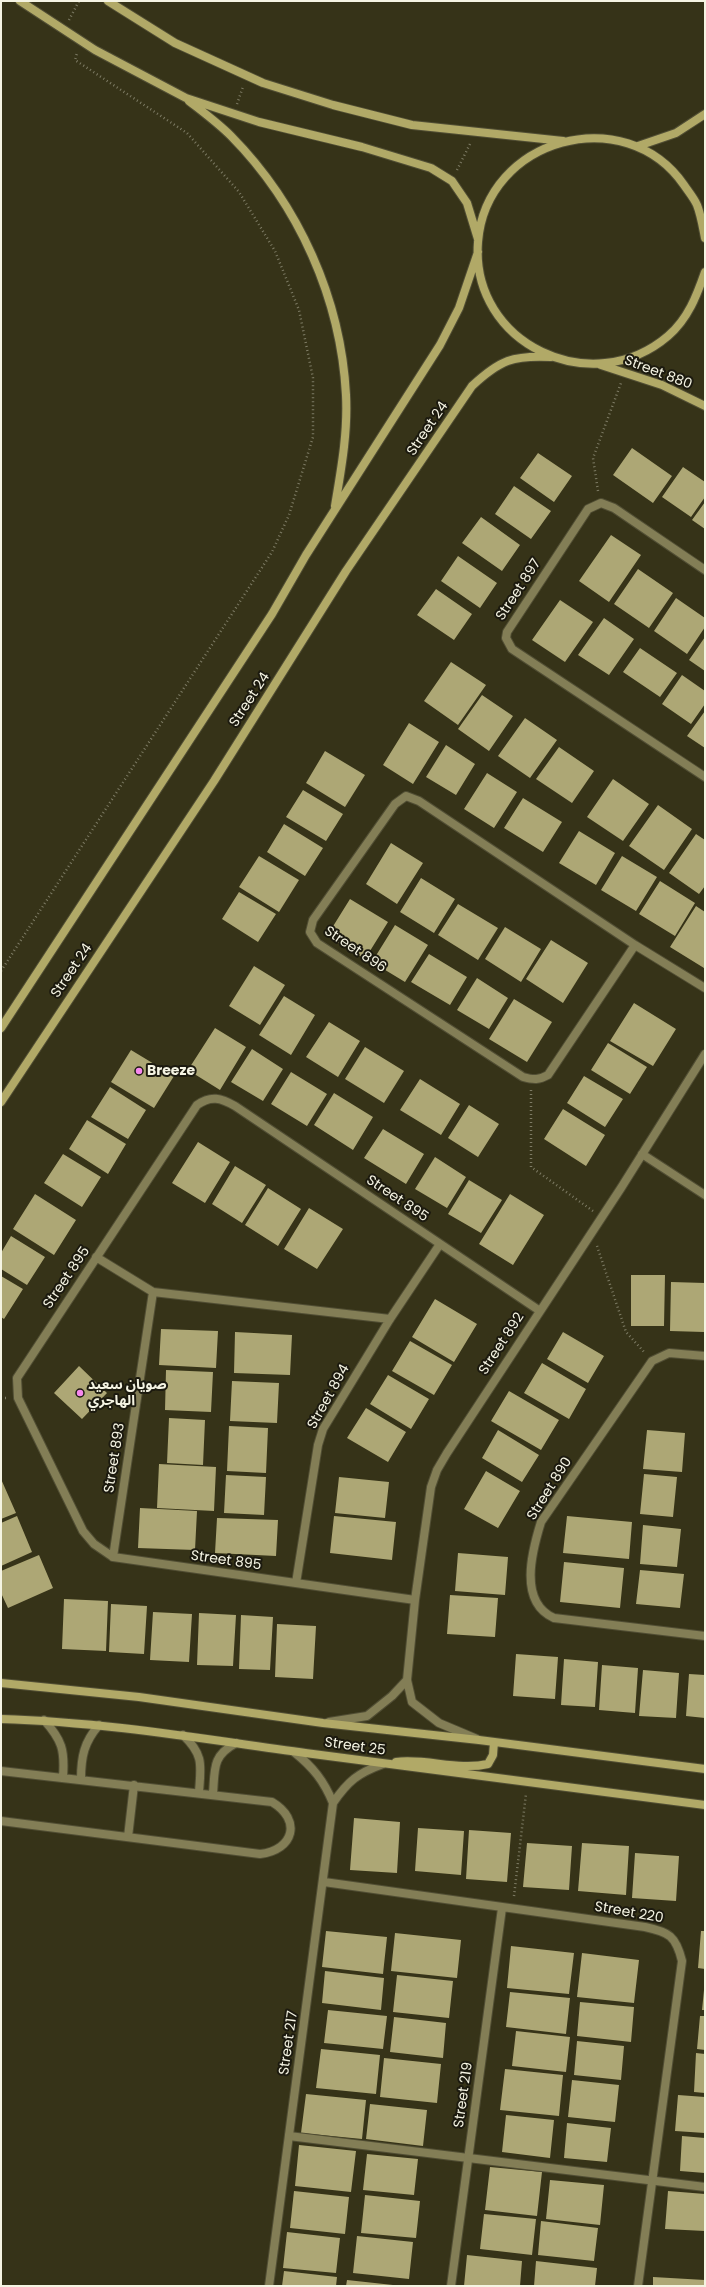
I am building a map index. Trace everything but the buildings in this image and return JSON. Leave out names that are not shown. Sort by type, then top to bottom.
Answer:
[{"type":"street","points":[[20,1],[82,42],[186,98],[234,114],[432,168],[452,181],[467,203],[478,240]]},
{"type":"street","points":[[108,1],[175,43],[263,83],[333,105],[412,125],[476,133],[563,141],[601,137],[638,146],[673,170],[697,205],[705,238]]},
{"type":"street","points":[[186,98],[230,136],[269,180],[300,229],[324,282],[339,338],[346,396],[344,454],[334,511]]},
{"type":"street","points":[[638,146],[676,133],[705,114]]},
{"type":"street","points":[[563,141],[531,154],[505,177],[487,206],[478,240],[478,252],[483,286],[498,316],[522,341],[551,357],[576,364],[600,365],[637,356],[669,336],[692,307],[705,272]]},
{"type":"street","name":"Street 24","points":[[1,1028],[272,614],[334,511],[440,345],[460,308],[478,252]]},
{"type":"street","name":"Street 24","points":[[1,1102],[218,774],[346,571],[472,386],[488,371],[505,361],[527,356],[551,357]]},
{"type":"street","name":"Street 880","points":[[600,365],[662,385],[705,406]]},
{"type":"street","points":[[600,503],[614,508],[705,570]]},
{"type":"street","name":"Street 897","points":[[600,503],[588,509],[510,626],[506,638],[512,649],[705,777]]},
{"type":"street","name":"Street 896","points":[[531,1080],[523,1077],[357,969],[318,943],[312,937],[310,932],[313,920],[394,804],[406,796],[419,801],[635,945],[705,988]]},
{"type":"street","points":[[531,1080],[540,1080],[548,1075],[635,945]]},
{"type":"street","name":"Street 892","points":[[479,1740],[439,1723],[412,1702],[407,1680],[415,1600],[428,1502],[437,1470],[602,1217],[705,1054]]},
{"type":"street","name":"Street 895","points":[[415,1600],[113,1557],[94,1544],[82,1531],[18,1398],[16,1388],[17,1378],[197,1105],[212,1098],[222,1099],[235,1106],[540,1311]]},
{"type":"street","points":[[642,1154],[705,1195]]},
{"type":"street","name":"Street 894","points":[[296,1583],[318,1445],[323,1429],[390,1319],[440,1244]]},
{"type":"street","points":[[96,1257],[153,1292],[390,1319]]},
{"type":"street","name":"Street 893","points":[[113,1557],[153,1292]]},
{"type":"street","points":[[652,1361],[669,1353],[705,1356]]},
{"type":"street","name":"Street 890","points":[[652,1361],[541,1522],[536,1539],[533,1561],[532,1592],[538,1608],[554,1618],[705,1636]]},
{"type":"street","points":[[323,1723],[367,1716],[392,1696],[407,1680]]},
{"type":"street","name":"Street 25","points":[[1,1683],[139,1697],[323,1723],[479,1740],[705,1769]]},
{"type":"street","name":"Street 25","points":[[1,1720],[44,1720],[183,1735],[383,1764],[705,1805]]},
{"type":"street","points":[[44,1720],[55,1732],[64,1752],[63,1777]]},
{"type":"street","points":[[80,1779],[84,1748],[90,1735],[99,1725]]},
{"type":"street","points":[[183,1735],[193,1745],[201,1762],[199,1792]]},
{"type":"street","points":[[383,1764],[409,1760],[476,1767],[488,1764],[493,1755],[494,1742]]},
{"type":"street","points":[[213,1794],[217,1758],[223,1750],[236,1743]]},
{"type":"street","name":"Street 217","points":[[269,2286],[324,1882],[333,1803],[325,1783],[312,1766],[294,1752]]},
{"type":"street","name":"Street 217","points":[[333,1803],[346,1785],[363,1772],[383,1764]]},
{"type":"street","points":[[1,1771],[134,1784],[272,1802],[282,1808],[290,1819],[291,1832],[284,1845],[273,1852],[260,1854],[1,1821]]},
{"type":"street","points":[[128,1837],[134,1784]]},
{"type":"street","name":"Street 220","points":[[324,1882],[656,1929],[672,1936],[679,1946],[682,1961],[638,2286]]},
{"type":"street","name":"Street 219","points":[[451,2286],[502,1908]]},
{"type":"street","points":[[290,2136],[705,2187]]},
{"type":"path","points":[[64,30],[79,1]]},
{"type":"path","points":[[1,971],[272,552],[289,515],[312,437],[313,378],[299,310],[275,251],[239,192],[187,133],[75,60],[82,42]]},
{"type":"path","points":[[234,114],[247,76]]},
{"type":"path","points":[[452,181],[476,133]]},
{"type":"path","points":[[600,503],[593,458],[624,373]]},
{"type":"path","points":[[531,1080],[531,1167],[602,1217]]},
{"type":"path","points":[[592,1232],[626,1332],[652,1361]]},
{"type":"path","points":[[512,1909],[527,1782]]},
{"type":"place","name":"Breeze","points":[[139,1071]]},
{"type":"place","name":"صويان سعيد الهاجري","points":[[80,1393]]}]
